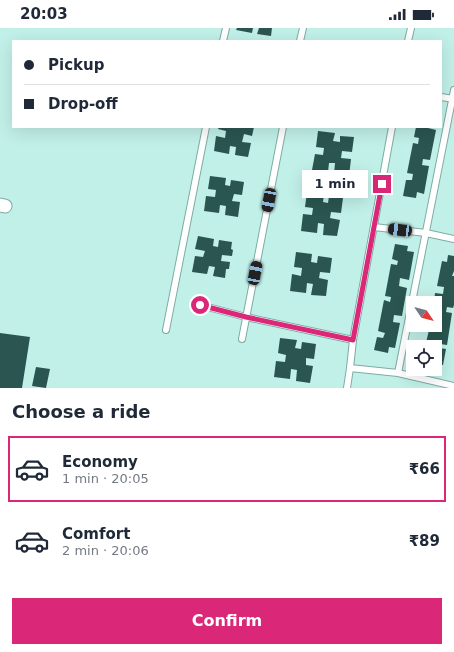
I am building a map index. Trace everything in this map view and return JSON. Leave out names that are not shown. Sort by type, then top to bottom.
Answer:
[{"type":"lane","points":[[223,40],[226,28]]},
{"type":"lane","points":[[300,40],[303,28]]},
{"type":"lane","points":[[408,40],[411,28]]},
{"type":"lane","points":[[398,373],[454,90]]},
{"type":"lane","points":[[442,97],[453,99]]},
{"type":"lane","points":[[166,330],[206,128]]},
{"type":"lane","points":[[242,339],[283,128]]},
{"type":"lane","points":[[347,388],[353,340],[392,128]]},
{"type":"lane","points":[[374,227],[426,233],[454,240]]},
{"type":"lane","points":[[200,305],[246,317],[353,340]]},
{"type":"lane","points":[[350,368],[398,373],[454,386]]},
{"type":"building","points":[[237,28],[253,28],[252,33],[236,30]]},
{"type":"building","points":[[259,28],[272,28],[271,36],[257,34]]},
{"type":"building","points":[[254,128],[252,136],[244,134],[242,142],[251,143],[248,157],[235,155],[236,147],[230,146],[229,154],[214,151],[216,136],[225,138],[226,131],[218,129]]},
{"type":"building","points":[[416,128],[428,128],[436,130],[430,160],[423,159],[422,165],[429,166],[424,194],[417,192],[416,198],[403,196],[406,180],[412,180],[413,174],[407,173],[413,143],[418,144],[419,138],[414,137]]},
{"type":"building","points":[[318,131],[335,133],[333,141],[340,142],[340,136],[354,137],[352,152],[342,151],[341,158],[351,159],[349,176],[334,174],[335,163],[329,163],[328,172],[312,170],[315,154],[323,155],[324,148],[316,147]]},
{"type":"building","points":[[210,176],[226,178],[225,185],[230,186],[231,180],[244,182],[242,195],[234,194],[232,201],[240,202],[238,217],[225,215],[226,206],[220,205],[219,213],[204,211],[206,196],[215,197],[216,190],[208,189]]},
{"type":"building","points":[[307,192],[324,194],[323,202],[328,203],[329,196],[343,198],[341,213],[331,212],[330,218],[340,220],[337,236],[323,235],[324,224],[318,223],[317,233],[301,231],[303,214],[312,215],[313,208],[305,207]]},
{"type":"building","points":[[198,236],[214,239],[213,246],[218,247],[219,240],[232,242],[232,256],[222,255],[221,261],[230,262],[229,269],[226,269],[225,278],[213,276],[215,267],[209,266],[207,274],[192,272],[195,256],[203,257],[205,251],[195,249]]},
{"type":"building","points":[[395,244],[408,246],[407,251],[414,252],[409,280],[400,278],[399,286],[407,288],[402,316],[394,315],[393,322],[400,323],[395,348],[389,347],[388,353],[374,350],[377,337],[383,338],[385,333],[378,331],[384,300],[390,302],[391,297],[385,296],[391,264],[397,265],[398,261],[392,259]]},
{"type":"building","points":[[296,252],[312,254],[311,262],[317,263],[318,256],[332,258],[330,273],[320,272],[319,278],[328,280],[326,296],[311,295],[313,284],[307,283],[306,293],[290,291],[292,274],[301,276],[302,268],[294,267]]},
{"type":"building","points":[[448,255],[454,256],[454,271],[452,276],[454,276],[454,305],[453,308],[447,307],[446,312],[452,313],[447,345],[442,344],[442,340],[427,340],[429,332],[442,332],[442,296],[435,296],[435,293],[443,294],[444,287],[437,286],[442,261],[447,262]]},
{"type":"building","points":[[0,333],[30,337],[22,388],[0,388]]},
{"type":"building","points":[[280,338],[297,340],[295,348],[301,349],[302,342],[316,344],[314,359],[306,358],[306,365],[313,366],[310,383],[296,381],[297,370],[291,369],[290,379],[274,377],[276,361],[285,362],[286,355],[278,353]]},
{"type":"building","points":[[442,348],[446,349],[442,365]]},
{"type":"building","points":[[36,367],[50,369],[46,388],[32,386]]},
{"type":"route","points":[[200,305],[246,317],[353,340],[382,184]]}]
